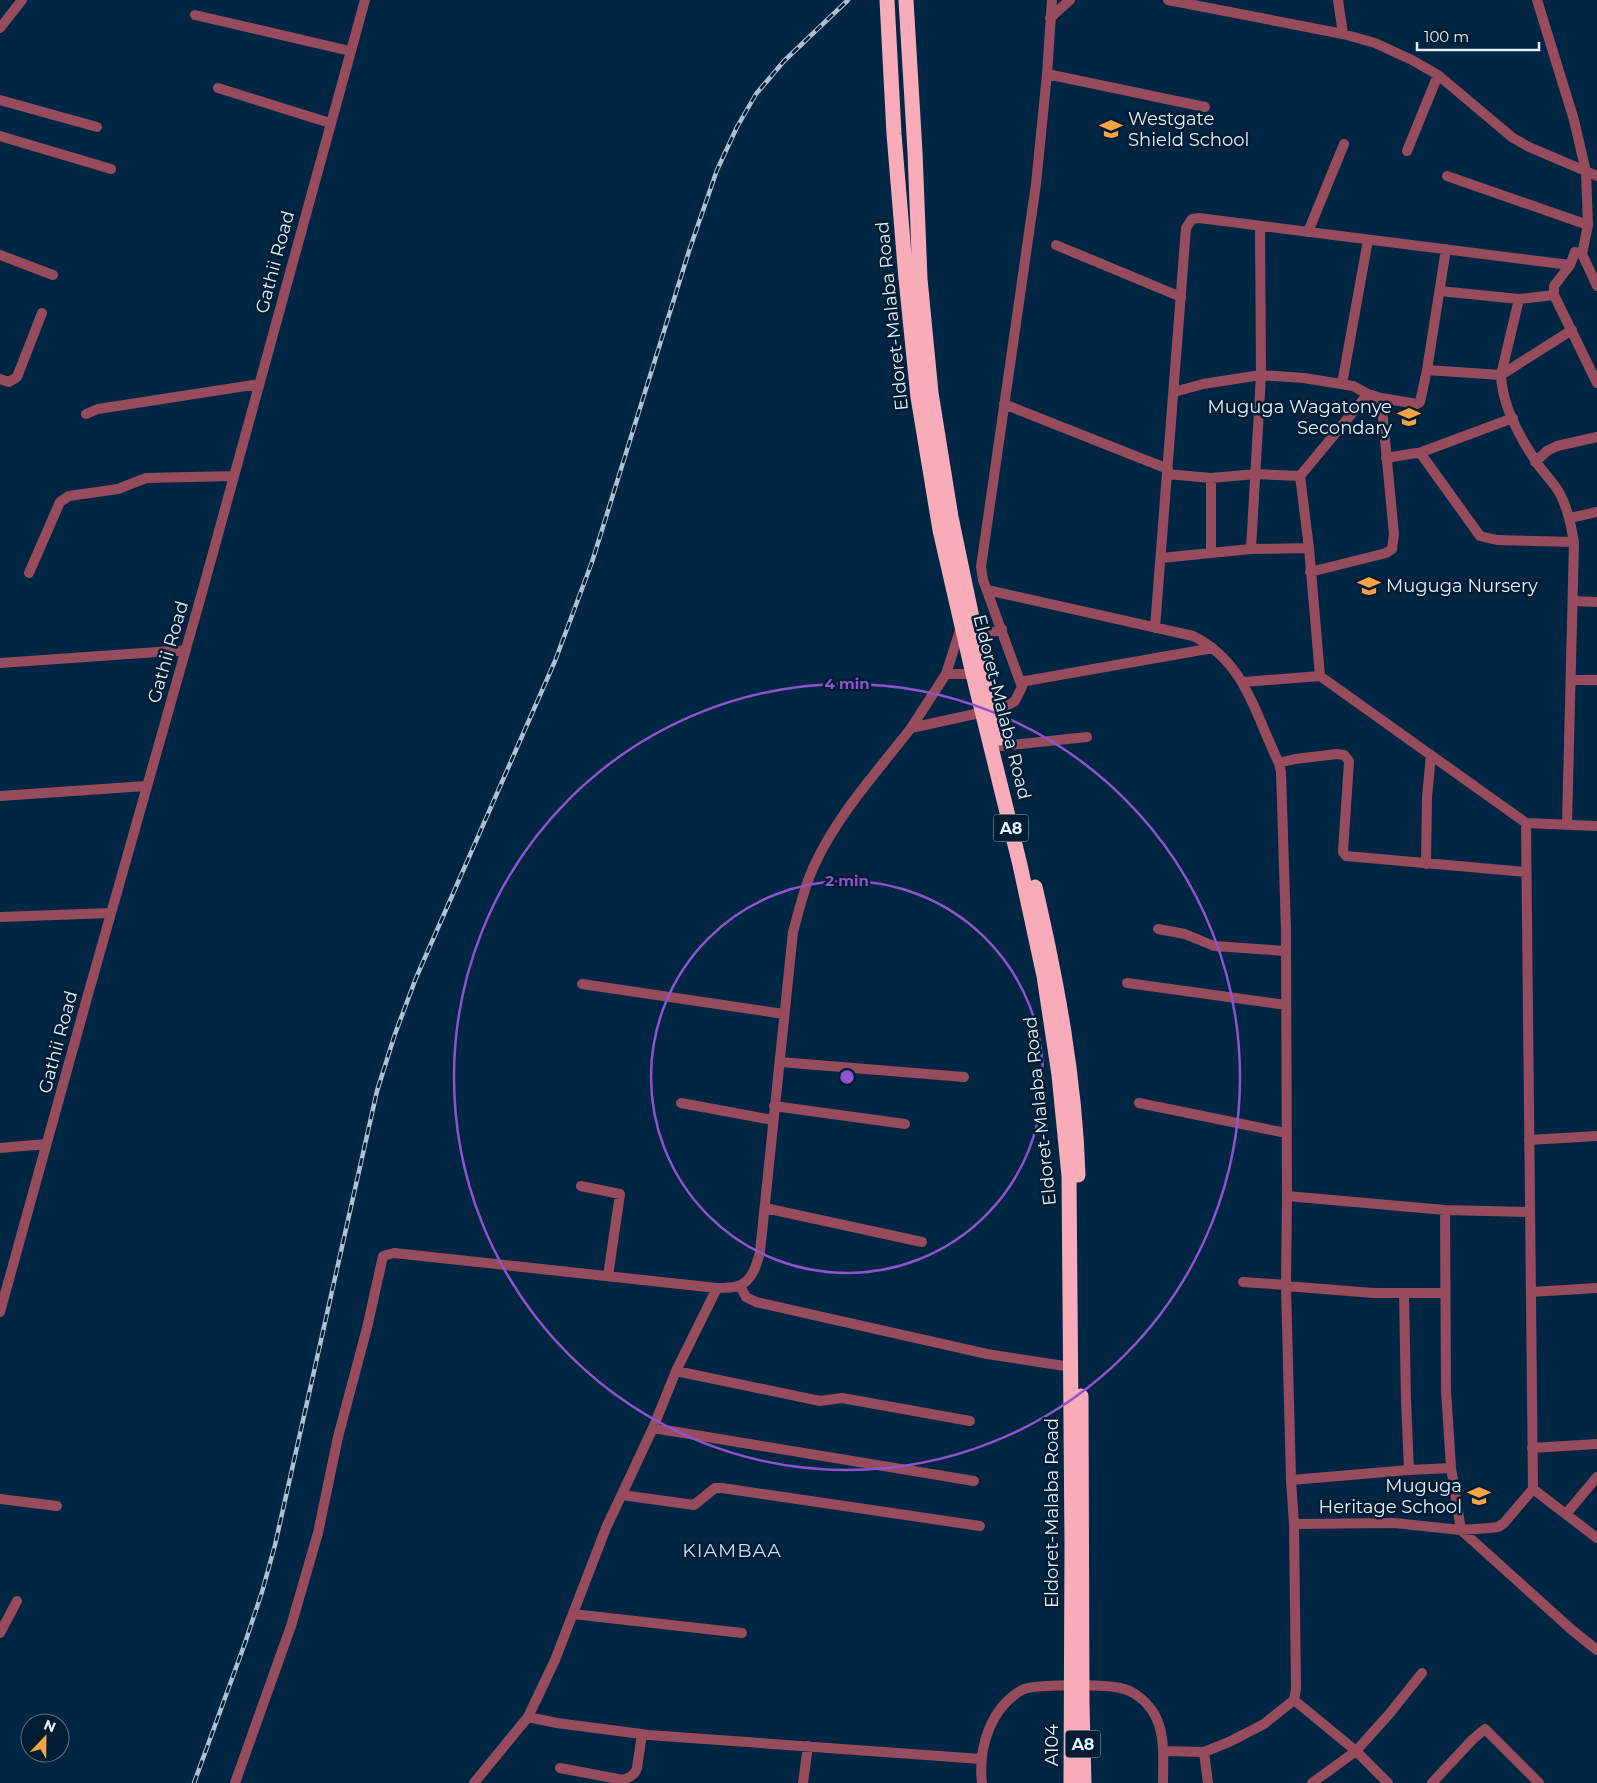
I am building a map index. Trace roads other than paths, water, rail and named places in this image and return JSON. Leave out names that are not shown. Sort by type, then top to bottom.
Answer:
[{"type":"highway","name":"Eldoret-Malaba Road","points":[[887,0],[894,134],[918,397],[940,530],[1020,865],[1044,976],[1058,1066],[1069,1176],[1076,1663]]},
{"type":"highway","name":"Eldoret-Malaba Road","points":[[906,0],[920,279],[931,393],[951,517],[976,638],[1053,964],[1069,1062],[1077,1150],[1082,1429],[1076,1663]]},
{"type":"highway","name":"A8","points":[[1076,1663],[1076,1705],[1084,1783]]},
{"type":"highway","name":"A104","points":[[1071,1783],[1076,1705]]},
{"type":"street","points":[[8,0],[14,11]]},
{"type":"street","points":[[0,28],[22,0]]},
{"type":"street","name":"Gathii Road","points":[[0,1312],[110,913],[186,650],[365,0]]},
{"type":"street","points":[[1004,707],[1015,701],[1022,687],[987,590],[981,567],[1036,184],[1052,0]]},
{"type":"street","points":[[1050,18],[1070,0]]},
{"type":"street","points":[[1168,0],[1344,34],[1375,43],[1412,60],[1438,75],[1513,138],[1529,148],[1597,176]]},
{"type":"street","points":[[1338,0],[1344,34]]},
{"type":"street","points":[[1537,0],[1574,120],[1586,172],[1588,224],[1582,254],[1597,286]]},
{"type":"street","points":[[195,15],[350,51]]},
{"type":"street","points":[[1047,74],[1205,107]]},
{"type":"street","points":[[1407,151],[1438,75]]},
{"type":"street","points":[[218,88],[330,123]]},
{"type":"street","points":[[0,100],[96,127]]},
{"type":"street","points":[[0,136],[111,169]]},
{"type":"street","points":[[1308,232],[1344,144]]},
{"type":"street","points":[[1447,176],[1588,224]]},
{"type":"street","points":[[1155,628],[1186,228],[1192,219],[1199,218],[1570,265]]},
{"type":"street","points":[[1251,549],[1260,375],[1260,226]]},
{"type":"street","points":[[1342,384],[1368,240]]},
{"type":"street","points":[[1056,245],[1181,297]]},
{"type":"street","points":[[1174,392],[1203,384],[1260,375],[1304,378],[1354,386],[1368,394],[1381,398],[1417,404],[1420,402],[1427,370],[1446,250]]},
{"type":"street","points":[[1582,254],[1575,252],[1570,265],[1554,286],[1554,295],[1597,383]]},
{"type":"street","points":[[0,255],[53,275]]},
{"type":"street","points":[[1440,291],[1519,299],[1554,295]]},
{"type":"street","points":[[1519,299],[1501,375],[1501,386],[1513,418],[1535,462],[1560,493],[1570,518],[1574,542],[1567,824]]},
{"type":"street","points":[[0,379],[9,382],[17,377],[42,313]]},
{"type":"street","points":[[1427,370],[1501,375],[1572,330]]},
{"type":"street","points":[[86,414],[98,409],[259,384]]},
{"type":"street","points":[[1320,676],[1309,548],[1300,476],[1368,394]]},
{"type":"street","points":[[1310,572],[1386,553],[1392,549],[1394,534],[1381,398]]},
{"type":"street","points":[[1004,404],[1167,471],[1211,478],[1256,474],[1300,476]]},
{"type":"street","points":[[1386,458],[1418,453],[1513,418]]},
{"type":"street","points":[[1535,462],[1547,451],[1557,446],[1597,437]]},
{"type":"street","points":[[1418,453],[1423,456],[1480,536],[1497,540],[1574,542]]},
{"type":"street","points":[[30,572],[60,502],[69,496],[118,489],[139,480],[151,478],[234,476]]},
{"type":"street","points":[[1211,478],[1211,553]]},
{"type":"street","points":[[1570,518],[1597,512]]},
{"type":"street","points":[[1161,558],[1251,549],[1309,548]]},
{"type":"street","points":[[987,590],[1193,636],[1208,643],[1225,659],[1243,682],[1280,763],[1286,951],[1286,1286],[1291,1480],[1294,1524],[1296,1689],[1294,1700],[1264,1724],[1229,1742],[1204,1752],[1163,1751]]},
{"type":"street","points":[[1573,600],[1597,602]]},
{"type":"street","points":[[235,1783],[291,1626],[318,1533],[338,1437],[367,1328],[383,1256],[394,1253],[717,1288],[740,1286],[752,1275],[757,1265],[765,1208],[793,932],[802,899],[814,867],[841,818],[911,728],[946,674],[962,624]]},
{"type":"street","points":[[976,638],[1002,629]]},
{"type":"street","points":[[1020,682],[1213,648]]},
{"type":"street","points":[[0,662],[186,650]]},
{"type":"street","points":[[946,674],[973,674]]},
{"type":"street","points":[[1243,682],[1320,676],[1526,823],[1597,826]]},
{"type":"street","points":[[1572,680],[1597,680]]},
{"type":"street","points":[[911,728],[975,714]]},
{"type":"street","points":[[1002,746],[1087,737]]},
{"type":"street","points":[[1280,763],[1337,754],[1344,755],[1349,761],[1344,854],[1346,856],[1526,872]]},
{"type":"street","points":[[1426,864],[1427,797],[1431,755]]},
{"type":"street","points":[[0,796],[146,786]]},
{"type":"street","points":[[1294,1524],[1394,1523],[1460,1530],[1498,1527],[1504,1523],[1533,1489],[1526,823]]},
{"type":"street","points":[[0,917],[110,913]]},
{"type":"street","points":[[1158,929],[1185,934],[1214,946],[1286,951]]},
{"type":"street","points":[[1127,982],[1286,1005]]},
{"type":"street","points":[[582,984],[784,1014]]},
{"type":"street","points":[[780,1062],[964,1077]]},
{"type":"street","points":[[681,1103],[773,1120]]},
{"type":"street","points":[[1139,1103],[1286,1133]]},
{"type":"street","points":[[774,1106],[905,1124]]},
{"type":"street","points":[[1529,1140],[1597,1136]]},
{"type":"street","points":[[0,1148],[46,1144]]},
{"type":"street","points":[[581,1186],[620,1194],[608,1276]]},
{"type":"street","points":[[1286,1196],[1445,1210],[1530,1212]]},
{"type":"street","points":[[765,1208],[922,1242]]},
{"type":"street","points":[[1445,1210],[1446,1390],[1451,1468],[1460,1530],[1597,1650]]},
{"type":"street","points":[[1243,1282],[1404,1294],[1445,1293]]},
{"type":"street","points":[[740,1286],[746,1297],[756,1302],[987,1354],[1071,1367]]},
{"type":"street","points":[[474,1783],[528,1716],[555,1660],[606,1528],[653,1428],[676,1371],[717,1288]]},
{"type":"street","points":[[1531,1292],[1597,1288]]},
{"type":"street","points":[[1404,1294],[1409,1470]]},
{"type":"street","points":[[676,1371],[820,1401],[842,1398],[970,1421]]},
{"type":"street","points":[[653,1428],[974,1481]]},
{"type":"street","points":[[1532,1448],[1597,1444]]},
{"type":"street","points":[[1291,1480],[1451,1468]]},
{"type":"street","points":[[1566,1514],[1597,1476]]},
{"type":"street","points":[[622,1495],[694,1505],[715,1488],[722,1488],[980,1526]]},
{"type":"street","points":[[1533,1489],[1597,1538]]},
{"type":"street","points":[[0,1499],[57,1506]]},
{"type":"street","points":[[0,1633],[17,1601]]},
{"type":"street","points":[[573,1614],[742,1634]]},
{"type":"street","points":[[1312,1783],[1356,1751],[1422,1674]]},
{"type":"street","points":[[982,1783],[981,1759],[986,1737],[1002,1706],[1023,1689],[1064,1685],[1121,1688],[1140,1697],[1154,1714],[1160,1729],[1163,1751],[1163,1783]]},
{"type":"street","points":[[1294,1700],[1356,1751],[1388,1783]]},
{"type":"street","points":[[528,1716],[557,1723],[642,1734],[981,1759]]},
{"type":"street","points":[[1432,1783],[1473,1739],[1485,1729],[1534,1781]]},
{"type":"street","points":[[560,1768],[623,1780],[628,1778],[636,1772],[642,1734]]},
{"type":"street","points":[[803,1783],[808,1746]]},
{"type":"street","points":[[1204,1752],[1208,1783]]},
{"type":"railway","points":[[194,1783],[245,1643],[275,1545],[377,1091],[395,1034],[416,978],[555,661],[592,562],[689,251],[717,170],[737,127],[756,94],[784,61],[848,0]]},
{"type":"place","name":"Westgate Shield School","points":[[1111,129]]},
{"type":"place","name":"Muguga Wagatonye Secondary","points":[[1409,417]]},
{"type":"place","name":"Muguga Nursery","points":[[1369,586]]},
{"type":"place","name":"Muguga Heritage School","points":[[1479,1496]]},
{"type":"district","name":"KIAMBAA","points":[[732,1550]]}]
